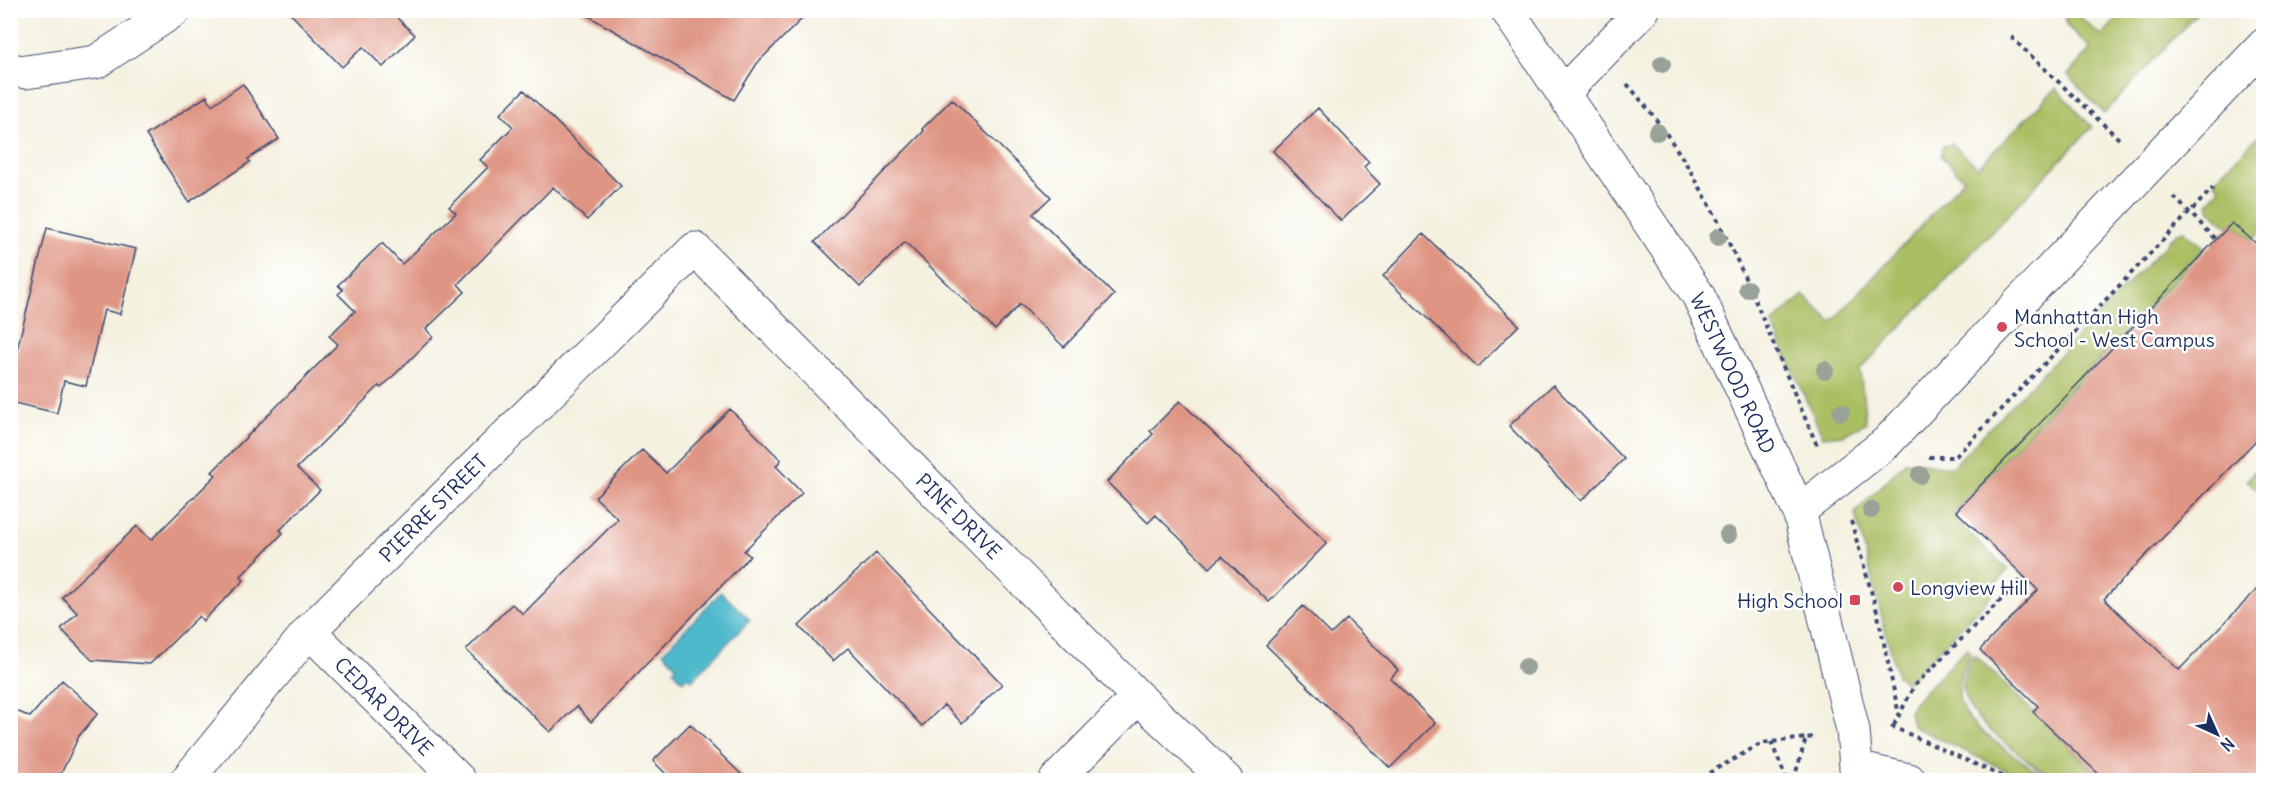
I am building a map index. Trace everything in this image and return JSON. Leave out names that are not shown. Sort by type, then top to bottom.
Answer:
[{"type":"street","points":[[10,70],[26,72],[96,62],[175,10]]},
{"type":"street","name":"WESTWOOD ROAD","points":[[1507,10],[1698,295],[1798,512],[1853,730],[1857,774]]},
{"type":"street","points":[[1563,93],[1643,10]]},
{"type":"street","points":[[1798,512],[1886,443],[2264,45]]},
{"type":"street","name":"PIERRE STREET","points":[[187,780],[309,631],[695,249]]},
{"type":"street","name":"PINE DRIVE","points":[[695,249],[1138,697],[1226,780]]},
{"type":"street","name":"CEDAR DRIVE","points":[[309,631],[459,780]]},
{"type":"street","points":[[1056,780],[1138,697]]},
{"type":"street","points":[[1857,774],[1908,780]]},
{"type":"path","points":[[2011,37],[2088,109]]},
{"type":"path","points":[[1923,457],[1955,457],[2213,188]]},
{"type":"path","points":[[1848,514],[1878,615],[1899,715]]},
{"type":"path","points":[[1894,726],[1914,686],[2024,577]]},
{"type":"path","points":[[1709,773],[1762,743],[1806,738]]},
{"type":"path","points":[[1771,742],[1787,780]]},
{"type":"path","points":[[1796,771],[1797,780]]},
{"type":"green space","points":[[2125,11],[2199,11],[2104,114],[2068,75],[2091,48],[2068,27],[2065,18],[2076,13],[2101,36]]},
{"type":"green space","points":[[2056,88],[2092,127],[1860,370],[1866,422],[1844,435],[1823,437],[1772,324],[1803,295],[1832,322],[1964,179],[1941,156],[1943,146],[1952,144],[1978,167]]},
{"type":"green space","points":[[2263,131],[2263,229],[2253,240],[2232,223],[2228,227],[2210,210],[2208,204],[2220,188],[2214,181]]},
{"type":"green space","points":[[2184,231],[2205,248],[1954,512],[1963,527],[2008,570],[1989,591],[1992,595],[1911,679],[1907,682],[1897,676],[1855,513],[1906,461],[1952,467],[2176,234]]},
{"type":"green space","points":[[2263,462],[2263,495],[2247,480]]},
{"type":"green space","points":[[1967,648],[1972,654],[1959,683],[1960,699],[1966,715],[1993,740],[2051,780],[2026,780],[1912,726],[1909,711],[1914,702]]},
{"type":"green space","points":[[1975,655],[2103,780],[2074,782],[2057,780],[2036,767],[1980,721],[1965,698],[1963,684],[1966,670]]},
{"type":"water","points":[[721,592],[750,620],[692,680],[688,676],[683,681],[673,670],[677,666],[663,652]]},
{"type":"building","points":[[287,10],[399,10],[394,15],[415,35],[383,67],[363,47],[342,67]]},
{"type":"building","points":[[578,10],[811,10],[758,62],[734,100]]},
{"type":"building","points":[[243,84],[279,139],[248,159],[250,162],[189,202],[146,135],[207,96],[212,105]]},
{"type":"building","points":[[524,90],[621,186],[587,220],[553,187],[458,284],[465,292],[426,329],[433,337],[381,388],[379,386],[297,468],[320,490],[280,530],[283,533],[240,577],[244,580],[203,621],[199,616],[150,664],[92,660],[61,629],[77,613],[62,597],[137,526],[151,540],[216,475],[212,472],[338,344],[329,336],[355,311],[338,294],[343,290],[338,285],[382,243],[402,264],[456,213],[449,207],[488,167],[480,160],[513,127],[500,114]]},
{"type":"building","points":[[952,99],[1051,197],[1033,214],[1114,295],[1064,347],[1020,304],[995,330],[905,242],[860,287],[815,242],[924,131],[922,129]]},
{"type":"building","points":[[1318,108],[1369,162],[1364,167],[1380,184],[1341,221],[1273,151]]},
{"type":"building","points":[[2232,223],[2264,250],[2264,432],[2104,599],[2179,670],[2264,582],[2264,780],[2105,780],[2033,712],[2038,706],[1980,650],[2038,590],[1956,511]]},
{"type":"building","points":[[47,228],[136,249],[120,314],[104,310],[86,386],[64,381],[57,413],[10,402],[10,378]]},
{"type":"building","points":[[1423,234],[1519,325],[1478,367],[1383,276]]},
{"type":"building","points":[[1553,385],[1624,459],[1581,501],[1509,426]]},
{"type":"building","points":[[1180,401],[1327,543],[1269,602],[1222,556],[1210,568],[1156,515],[1148,523],[1107,482],[1153,434],[1150,431]]},
{"type":"building","points":[[730,409],[781,460],[776,466],[802,493],[744,551],[750,556],[591,722],[577,706],[550,732],[466,650],[512,604],[523,614],[618,519],[595,497],[642,450],[666,473]]},
{"type":"building","points":[[876,553],[1002,684],[962,723],[944,705],[922,726],[848,648],[833,661],[799,626]]},
{"type":"building","points":[[1303,606],[1331,634],[1347,619],[1398,670],[1390,678],[1435,723],[1390,768],[1266,645]]},
{"type":"building","points":[[62,680],[98,713],[79,736],[58,780],[10,780],[10,708],[30,717]]},
{"type":"building","points":[[690,724],[747,780],[672,780],[653,761]]},
{"type":"place","name":"Manhattan High School - West Campus","points":[[2002,327]]},
{"type":"place","name":"Longview Hill","points":[[1898,587]]},
{"type":"place","name":"High School","points":[[1855,600]]}]
